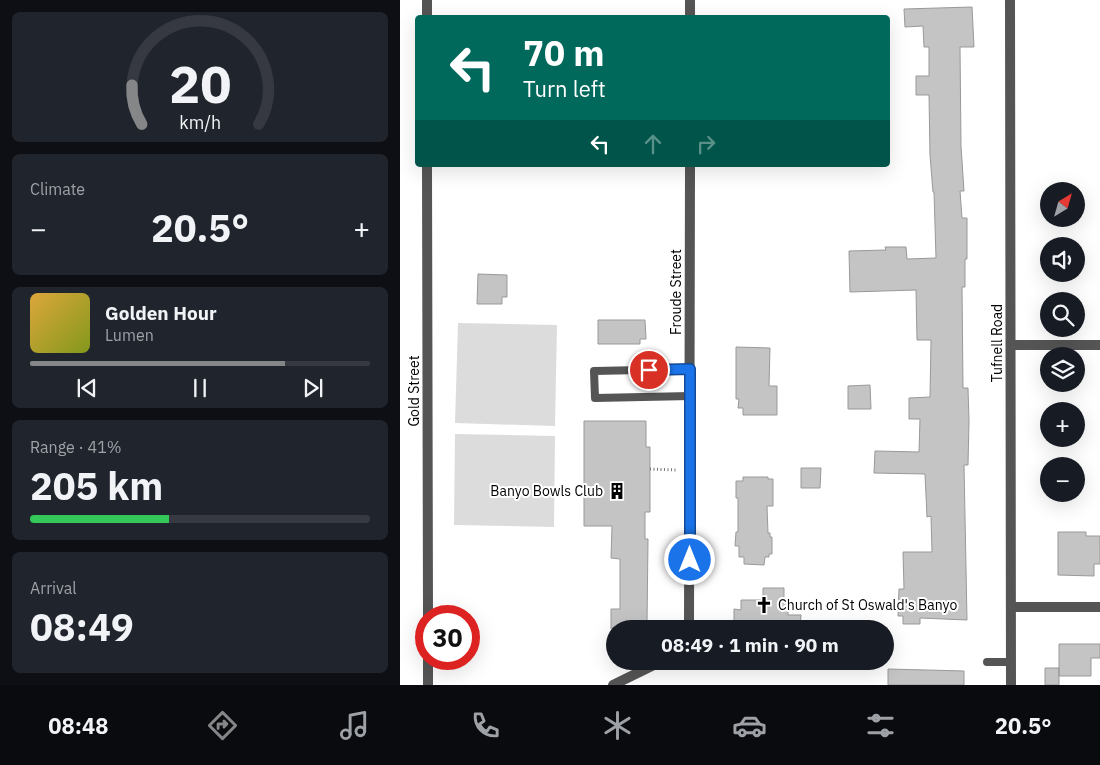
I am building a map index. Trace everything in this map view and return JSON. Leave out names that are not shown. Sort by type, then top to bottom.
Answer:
[{"type":"street","points":[[427,0],[427,15]]},
{"type":"street","points":[[690,0],[690,15]]},
{"type":"street","name":"Tufnell Road","points":[[1010,0],[1011,685]]},
{"type":"street","name":"Gold Street","points":[[427,167],[428,605]]},
{"type":"street","name":"Froude Street","points":[[689,620],[690,167]]},
{"type":"street","points":[[1011,345],[1100,345]]},
{"type":"street","points":[[1012,606],[1100,606]]},
{"type":"street","points":[[428,670],[428,685]]},
{"type":"street","points":[[613,685],[644,670]]},
{"type":"lane","points":[[690,369],[594,371],[595,398],[690,396]]},
{"type":"lane","points":[[987,662],[1011,662]]},
{"type":"path","points":[[650,469],[690,470]]},
{"type":"shaded area","points":[[458,323],[557,325],[555,426],[455,423]]},
{"type":"shaded area","points":[[455,434],[555,436],[554,527],[454,525]]},
{"type":"building","points":[[972,7],[974,47],[960,47],[961,146],[964,191],[960,191],[962,218],[967,218],[965,287],[962,287],[963,388],[968,388],[969,421],[968,465],[964,465],[967,620],[920,618],[920,624],[903,624],[903,616],[898,616],[899,589],[904,589],[903,552],[932,552],[931,516],[927,517],[925,474],[874,473],[875,451],[919,452],[920,419],[909,419],[909,398],[930,397],[931,340],[917,340],[916,290],[850,292],[849,251],[886,250],[885,247],[906,247],[907,259],[936,258],[934,192],[930,155],[929,95],[916,95],[916,76],[929,76],[929,47],[924,47],[923,26],[905,27],[904,9]]},
{"type":"building","points":[[478,274],[507,275],[507,297],[502,297],[502,304],[477,304]]},
{"type":"building","points":[[598,320],[645,320],[646,339],[640,339],[640,344],[598,344]]},
{"type":"building","points":[[736,347],[770,348],[769,386],[777,386],[777,415],[743,415],[743,408],[738,408],[739,399],[736,399]]},
{"type":"building","points":[[870,385],[871,409],[848,409],[848,386]]},
{"type":"building","name":"Banyo Bowls Club","points":[[584,421],[646,421],[646,447],[650,447],[650,512],[645,512],[645,539],[648,539],[647,620],[611,620],[611,609],[620,609],[620,559],[611,558],[612,526],[584,526]]},
{"type":"building","points":[[801,468],[821,468],[820,488],[801,488]]},
{"type":"building","points":[[743,477],[768,477],[768,479],[773,479],[773,506],[767,506],[768,533],[772,537],[772,554],[769,554],[769,557],[765,557],[764,565],[744,564],[744,557],[739,557],[739,546],[735,546],[736,532],[738,532],[736,481],[743,481]]},
{"type":"building","points":[[1058,532],[1086,532],[1086,536],[1100,536],[1100,564],[1094,564],[1094,576],[1058,575]]},
{"type":"building","name":"Church of St Oswald's Banyo","points":[[763,588],[784,588],[784,601],[788,601],[788,615],[801,615],[801,620],[734,620],[734,609],[741,610],[741,600],[763,600]]},
{"type":"building","points":[[1059,644],[1100,644],[1100,658],[1091,658],[1091,676],[1059,676]]},
{"type":"building","points":[[1045,668],[1059,668],[1059,685],[1045,685]]},
{"type":"building","points":[[888,670],[964,671],[964,685],[888,685]]},
{"type":"place","name":"Banyo Bowls Club","points":[[617,491]]},
{"type":"place","name":"Church of St Oswald's Banyo","points":[[764,605]]},
{"type":"route","points":[[649,370],[690,369],[690,560]]}]
